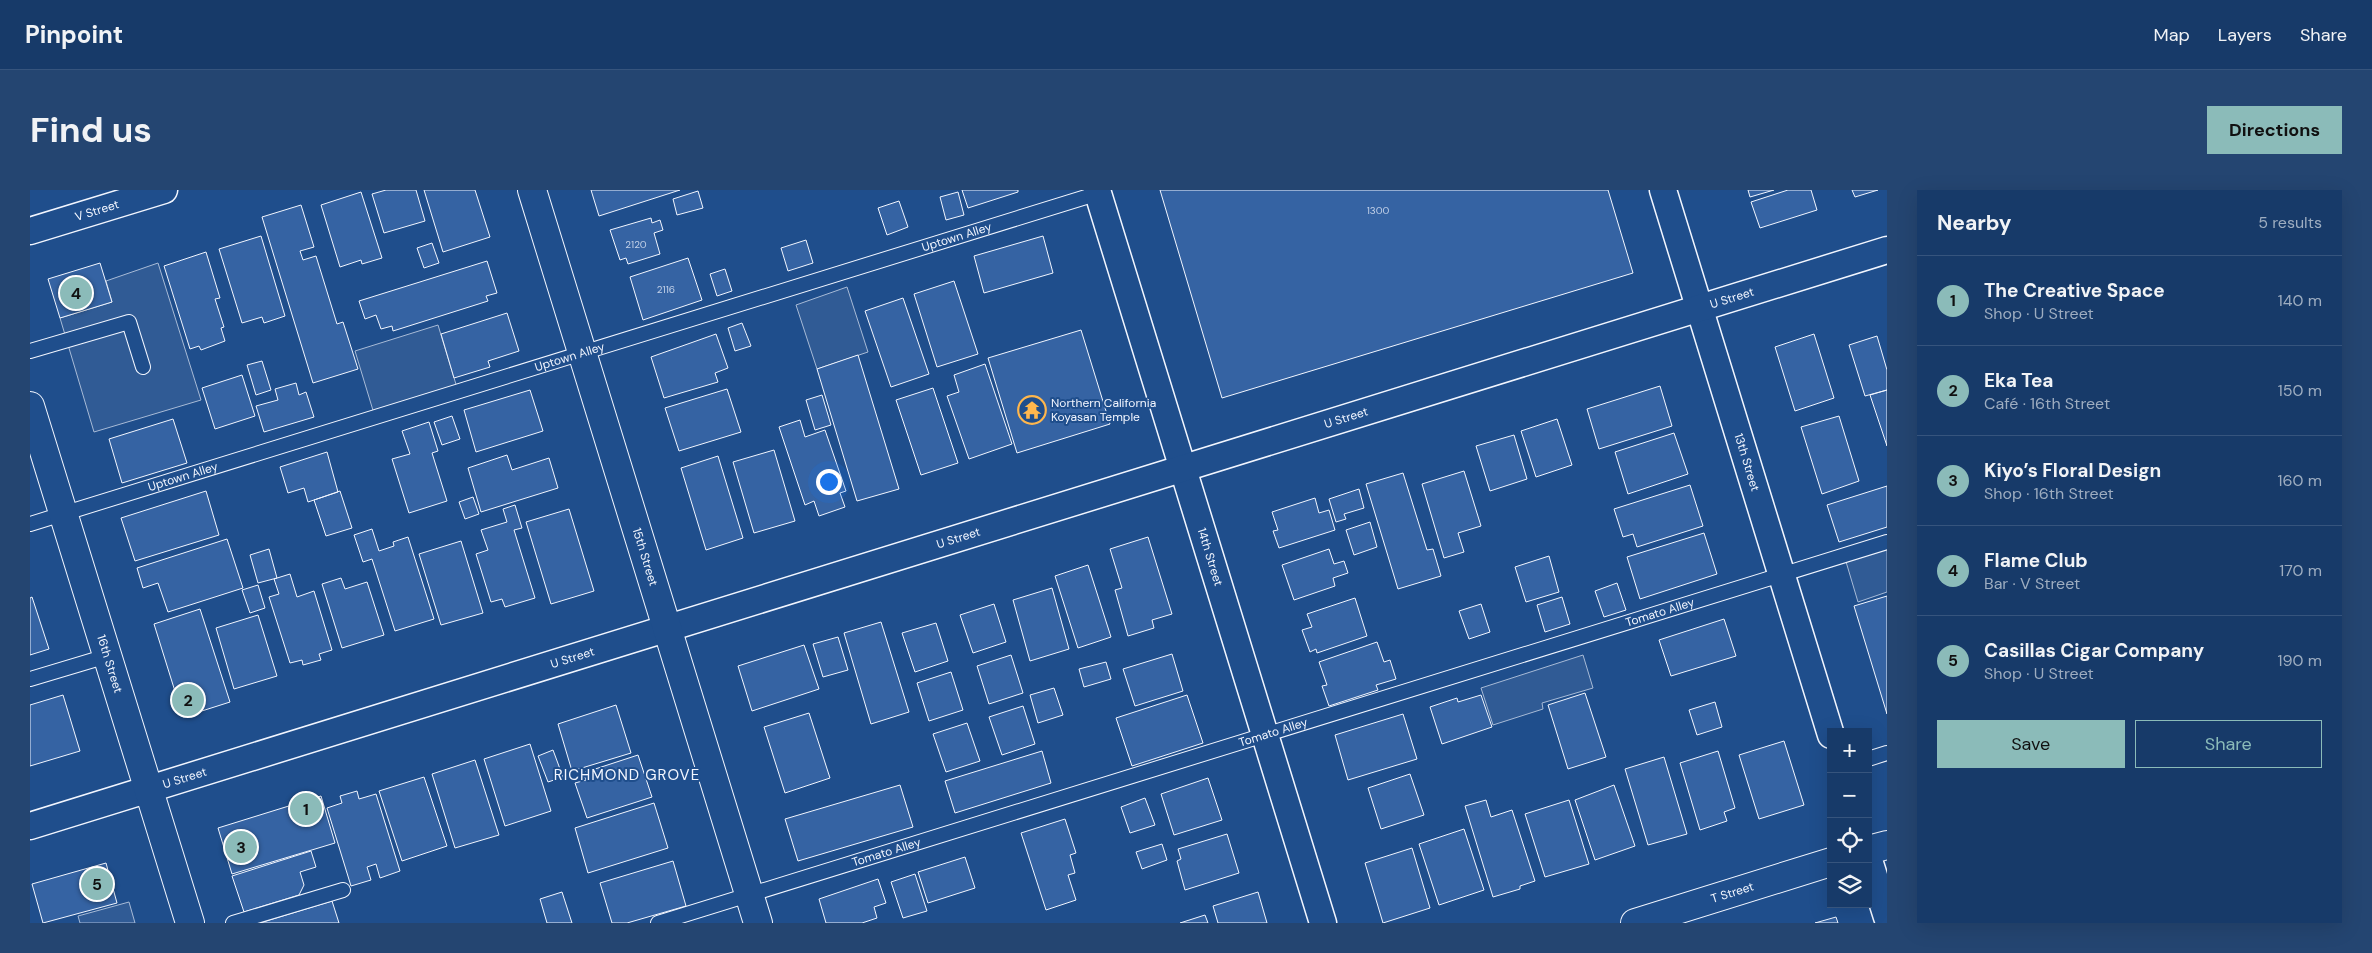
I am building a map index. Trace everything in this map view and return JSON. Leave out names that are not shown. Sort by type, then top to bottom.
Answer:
[{"type":"main road","name":"15th Street","points":[[532,190],[758,923]]},
{"type":"main road","name":"16th Street","points":[[30,406],[190,923]]},
{"type":"main road","points":[[1872,849],[1887,845]]},
{"type":"main road","name":"T Street","points":[[1635,923],[1828,863]]},
{"type":"street","name":"V Street","points":[[30,231],[164,190]]},
{"type":"street","name":"13th Street","points":[[1663,190],[1829,728]]},
{"type":"street","name":"14th Street","points":[[1102,191],[1183,468],[1323,923]]},
{"type":"street","name":"U Street","points":[[30,826],[1887,250]]},
{"type":"street","points":[[1870,863],[1887,917]]},
{"type":"lane","name":"Uptown Alley","points":[[30,524],[1102,191]]},
{"type":"lane","points":[[30,350],[129,322],[143,366]]},
{"type":"lane","name":"Tomato Alley","points":[[658,923],[1887,542]]},
{"type":"lane","points":[[30,680],[107,656]]},
{"type":"lane","points":[[1872,758],[1887,753]]},
{"type":"lane","points":[[233,923],[343,890]]},
{"type":"shaded area","points":[[158,263],[201,400],[94,432],[60,318],[112,302],[106,281]]},
{"type":"shaded area","points":[[847,287],[868,352],[817,369],[796,305]]},
{"type":"shaded area","points":[[438,325],[458,391],[375,417],[355,351]]},
{"type":"shaded area","points":[[1887,542],[1887,592],[1858,602],[1844,555]]},
{"type":"shaded area","points":[[1583,655],[1593,688],[1542,703],[1543,709],[1493,725],[1481,688]]},
{"type":"shaded area","points":[[129,902],[135,923],[80,923],[78,916]]},
{"type":"building","points":[[386,190],[416,190],[425,221],[384,233],[372,194]]},
{"type":"building","points":[[424,190],[475,190],[490,237],[443,252]]},
{"type":"building","points":[[591,190],[680,190],[599,216]]},
{"type":"building","points":[[962,190],[1018,190],[1018,192],[968,208]]},
{"type":"building","points":[[1160,190],[1608,190],[1633,273],[1222,398]]},
{"type":"building","points":[[1748,190],[1774,190],[1750,197]]},
{"type":"building","points":[[1788,190],[1811,190],[1817,210],[1760,228],[1751,202]]},
{"type":"building","points":[[1852,190],[1878,190],[1855,197]]},
{"type":"building","points":[[698,191],[703,208],[677,215],[673,199]]},
{"type":"building","points":[[361,192],[382,258],[362,264],[361,260],[340,267],[321,205]]},
{"type":"building","points":[[958,192],[964,215],[946,220],[940,197]]},
{"type":"building","points":[[899,201],[908,227],[887,235],[878,208]]},
{"type":"building","points":[[301,205],[314,247],[300,251],[303,260],[316,256],[337,324],[343,322],[358,369],[313,383],[262,217]]},
{"type":"building","points":[[651,218],[652,223],[660,220],[663,230],[654,233],[660,254],[628,264],[626,258],[620,260],[610,230]]},
{"type":"building","points":[[261,236],[285,316],[264,323],[262,317],[242,323],[219,249]]},
{"type":"building","points":[[1043,236],[1053,273],[984,293],[974,256]]},
{"type":"building","points":[[806,240],[813,263],[788,271],[781,248]]},
{"type":"building","points":[[432,243],[439,263],[424,268],[417,248]]},
{"type":"building","points":[[206,252],[220,298],[215,299],[224,327],[221,328],[225,341],[201,350],[199,346],[190,349],[164,266]]},
{"type":"building","points":[[688,258],[702,300],[643,320],[630,277]]},
{"type":"building","points":[[487,261],[497,293],[486,296],[488,301],[393,331],[392,326],[381,329],[376,315],[365,319],[359,301]]},
{"type":"building","points":[[100,263],[112,302],[60,318],[48,279]]},
{"type":"building","points":[[725,269],[732,291],[717,296],[710,274]]},
{"type":"building","points":[[954,281],[978,354],[937,367],[914,294]]},
{"type":"building","points":[[903,298],[929,374],[891,387],[865,311]]},
{"type":"building","points":[[507,313],[519,351],[488,361],[490,367],[454,378],[441,334]]},
{"type":"building","points":[[742,323],[751,346],[735,351],[728,328]]},
{"type":"building","points":[[1081,330],[1110,424],[1017,453],[988,358]]},
{"type":"building","points":[[716,334],[728,368],[715,373],[718,382],[664,398],[651,357]]},
{"type":"building","points":[[1814,334],[1834,398],[1795,411],[1775,347]]},
{"type":"building","points":[[1877,336],[1887,370],[1887,390],[1865,396],[1849,345]]},
{"type":"building","points":[[858,355],[899,489],[857,501],[817,369]]},
{"type":"building","points":[[262,361],[271,390],[256,395],[247,365]]},
{"type":"building","points":[[985,364],[1012,444],[969,459],[947,396],[959,392],[954,375]]},
{"type":"building","points":[[242,375],[255,416],[215,429],[202,388]]},
{"type":"building","points":[[296,383],[299,395],[306,392],[314,417],[264,432],[256,406],[278,400],[275,389]]},
{"type":"building","points":[[1660,386],[1672,426],[1599,449],[1587,409]]},
{"type":"building","points":[[933,388],[958,463],[921,475],[896,400]]},
{"type":"building","points":[[727,389],[741,432],[679,451],[665,408]]},
{"type":"building","points":[[530,390],[543,431],[476,452],[464,410]]},
{"type":"building","points":[[1887,390],[1887,446],[1870,395]]},
{"type":"building","points":[[822,395],[831,425],[815,430],[806,400]]},
{"type":"building","points":[[452,416],[460,439],[442,445],[434,422]]},
{"type":"building","points":[[1839,416],[1859,481],[1822,494],[1801,427]]},
{"type":"building","points":[[173,419],[187,463],[122,483],[109,439]]},
{"type":"building","points":[[1557,419],[1572,465],[1536,477],[1521,431]]},
{"type":"building","points":[[800,420],[805,437],[825,430],[846,491],[840,493],[845,507],[819,516],[814,501],[805,505],[779,427]]},
{"type":"building","points":[[429,422],[438,451],[432,453],[447,501],[409,513],[392,459],[410,454],[402,431]]},
{"type":"building","points":[[1674,433],[1688,474],[1628,494],[1615,452]]},
{"type":"building","points":[[1514,435],[1527,479],[1490,491],[1476,446]]},
{"type":"building","points":[[774,450],[795,521],[754,533],[733,462]]},
{"type":"building","points":[[327,452],[338,492],[308,502],[304,488],[288,493],[280,467]]},
{"type":"building","points":[[507,455],[512,470],[549,458],[558,488],[481,512],[468,468]]},
{"type":"building","points":[[718,456],[743,538],[706,550],[681,468]]},
{"type":"building","points":[[1464,471],[1481,526],[1458,533],[1464,552],[1444,558],[1422,484]]},
{"type":"building","points":[[1403,473],[1427,550],[1433,549],[1441,576],[1398,589],[1366,484]]},
{"type":"building","points":[[1690,485],[1703,526],[1637,547],[1633,534],[1623,537],[1614,509]]},
{"type":"building","points":[[1887,486],[1887,527],[1839,542],[1827,505]]},
{"type":"building","points":[[1359,489],[1364,508],[1344,514],[1346,519],[1336,522],[1329,499]]},
{"type":"building","points":[[206,491],[219,535],[135,561],[121,518]]},
{"type":"building","points":[[340,491],[352,528],[326,536],[314,500]]},
{"type":"building","points":[[473,497],[479,514],[465,519],[459,502]]},
{"type":"building","points":[[1315,498],[1319,513],[1329,510],[1335,530],[1279,548],[1273,531],[1278,530],[1272,512]]},
{"type":"building","points":[[515,505],[522,528],[514,530],[535,598],[505,607],[502,599],[491,602],[476,554],[488,550],[481,530],[507,522],[503,509]]},
{"type":"building","points":[[569,509],[594,591],[551,604],[526,522]]},
{"type":"building","points":[[1370,522],[1377,547],[1354,555],[1346,530]]},
{"type":"building","points":[[372,529],[379,551],[394,546],[393,542],[408,537],[434,619],[395,631],[372,559],[363,562],[354,535]]},
{"type":"building","points":[[1704,533],[1717,574],[1640,599],[1627,557]]},
{"type":"building","points":[[1148,537],[1172,614],[1152,620],[1154,628],[1128,636],[1115,590],[1122,588],[1110,549]]},
{"type":"building","points":[[227,539],[243,588],[168,612],[158,583],[143,588],[137,568]]},
{"type":"building","points":[[461,541],[483,613],[441,625],[419,554]]},
{"type":"building","points":[[269,549],[277,578],[258,583],[250,555]]},
{"type":"building","points":[[1329,549],[1334,564],[1344,561],[1348,573],[1333,578],[1335,586],[1294,600],[1282,565]]},
{"type":"building","points":[[1549,556],[1559,592],[1526,602],[1515,567]]},
{"type":"building","points":[[1088,565],[1111,637],[1078,648],[1055,576]]},
{"type":"building","points":[[290,574],[297,597],[314,591],[332,650],[319,654],[321,660],[303,665],[302,660],[290,663],[269,597],[279,594],[274,579]]},
{"type":"building","points":[[341,578],[345,589],[367,582],[384,635],[342,648],[322,584]]},
{"type":"building","points":[[1617,583],[1626,610],[1604,617],[1595,591]]},
{"type":"building","points":[[258,585],[265,608],[250,613],[242,590]]},
{"type":"building","points":[[1052,588],[1069,649],[1030,661],[1013,600]]},
{"type":"building","points":[[1887,596],[1887,714],[1854,606]]},
{"type":"building","points":[[32,597],[49,649],[30,655],[30,598]]},
{"type":"building","points":[[1562,597],[1570,624],[1545,632],[1537,605]]},
{"type":"building","points":[[1355,598],[1367,636],[1317,653],[1316,649],[1310,652],[1302,630],[1312,627],[1307,614]]},
{"type":"building","points":[[994,604],[1006,642],[973,653],[960,615]]},
{"type":"building","points":[[1481,604],[1490,632],[1469,639],[1459,611]]},
{"type":"building","points":[[200,609],[230,702],[183,717],[154,624]]},
{"type":"building","points":[[258,615],[277,676],[234,689],[216,628]]},
{"type":"building","points":[[1724,619],[1736,656],[1671,676],[1659,640]]},
{"type":"building","points":[[881,622],[909,712],[871,724],[844,633]]},
{"type":"building","points":[[936,623],[948,661],[915,672],[902,633]]},
{"type":"building","points":[[838,637],[848,670],[823,677],[813,644]]},
{"type":"building","points":[[1377,642],[1384,662],[1390,660],[1396,679],[1376,685],[1378,690],[1329,706],[1322,686],[1327,685],[1319,662]]},
{"type":"building","points":[[804,645],[819,689],[752,711],[738,666]]},
{"type":"building","points":[[1172,654],[1183,691],[1135,706],[1123,669]]},
{"type":"building","points":[[1011,655],[1023,693],[989,704],[977,666]]},
{"type":"building","points":[[1106,662],[1111,679],[1084,687],[1079,669]]},
{"type":"building","points":[[951,672],[963,710],[929,721],[917,683]]},
{"type":"building","points":[[1054,688],[1063,715],[1038,723],[1030,695]]},
{"type":"building","points":[[1585,693],[1606,757],[1568,769],[1548,705]]},
{"type":"building","points":[[63,695],[80,751],[30,766],[30,705]]},
{"type":"building","points":[[1187,695],[1203,743],[1132,766],[1116,718]]},
{"type":"building","points":[[1481,695],[1492,727],[1442,744],[1430,707],[1457,698],[1458,702]]},
{"type":"building","points":[[1715,702],[1722,727],[1697,735],[1689,710]]},
{"type":"building","points":[[616,705],[631,753],[572,771],[558,724]]},
{"type":"building","points":[[1023,706],[1035,744],[1002,755],[989,717]]},
{"type":"building","points":[[809,713],[830,778],[785,793],[764,727]]},
{"type":"building","points":[[1403,714],[1417,759],[1348,780],[1335,735]]},
{"type":"building","points":[[967,723],[980,761],[946,772],[933,734]]},
{"type":"building","points":[[1784,741],[1804,805],[1759,819],[1739,755]]},
{"type":"building","points":[[530,744],[551,811],[505,826],[484,759]]},
{"type":"building","points":[[553,750],[563,777],[548,782],[538,756]]},
{"type":"building","points":[[1042,751],[1051,783],[955,813],[945,781]]},
{"type":"building","points":[[1718,751],[1735,808],[1724,812],[1727,821],[1700,830],[1680,763]]},
{"type":"building","points":[[638,755],[652,797],[587,818],[575,783],[586,780],[583,773]]},
{"type":"building","points":[[1664,757],[1687,834],[1648,845],[1625,769]]},
{"type":"building","points":[[475,760],[499,835],[455,848],[432,774]]},
{"type":"building","points":[[1410,774],[1424,815],[1381,829],[1368,788]]},
{"type":"building","points":[[424,777],[447,846],[402,861],[379,791]]},
{"type":"building","points":[[1208,778],[1222,820],[1174,835],[1161,794]]},
{"type":"building","points":[[900,785],[913,827],[798,861],[785,819]]},
{"type":"building","points":[[1614,785],[1635,846],[1595,860],[1575,800]]},
{"type":"building","points":[[357,791],[359,799],[376,794],[400,871],[380,878],[376,864],[367,867],[371,880],[351,886],[327,808],[342,803],[340,796]]},
{"type":"building","points":[[321,796],[335,843],[232,874],[218,828]]},
{"type":"building","points":[[1145,798],[1155,825],[1130,833],[1121,807]]},
{"type":"building","points":[[1486,800],[1491,817],[1512,810],[1535,881],[1520,886],[1520,889],[1493,897],[1465,806]]},
{"type":"building","points":[[1569,800],[1589,864],[1545,877],[1525,814]]},
{"type":"building","points":[[654,803],[668,848],[588,873],[575,828]]},
{"type":"building","points":[[1065,819],[1076,853],[1070,855],[1075,873],[1068,875],[1076,900],[1046,910],[1021,833]]},
{"type":"building","points":[[1464,829],[1484,890],[1439,905],[1419,844]]},
{"type":"building","points":[[1227,834],[1239,873],[1185,890],[1177,861],[1181,859],[1178,849]]},
{"type":"building","points":[[1162,844],[1167,860],[1142,869],[1136,852]]},
{"type":"building","points":[[1412,848],[1430,908],[1383,923],[1365,863]]},
{"type":"building","points":[[311,851],[316,867],[300,872],[304,885],[299,895],[244,912],[232,876]]},
{"type":"building","points":[[965,857],[975,888],[928,903],[918,872]]},
{"type":"building","points":[[673,861],[686,906],[627,923],[612,923],[600,883]]},
{"type":"building","points":[[106,863],[117,903],[43,923],[32,884]]},
{"type":"building","points":[[915,874],[927,911],[903,918],[891,882]]},
{"type":"building","points":[[878,879],[886,903],[874,907],[877,918],[862,923],[826,923],[819,899]]},
{"type":"building","points":[[562,892],[572,923],[547,923],[540,899]]},
{"type":"building","points":[[1258,892],[1267,923],[1218,923],[1213,906]]},
{"type":"building","points":[[332,901],[339,923],[260,923]]},
{"type":"building","points":[[1205,915],[1208,923],[1180,923]]},
{"type":"building","points":[[1836,917],[1838,923],[1815,923]]},
{"type":"place","name":"Flame Club","points":[[76,293]]},
{"type":"place","name":"Northern California Koyasan Temple","points":[[1032,410]]},
{"type":"place","name":"Eka Tea","points":[[188,700]]},
{"type":"place","name":"The Creative Space","points":[[306,809]]},
{"type":"place","name":"Kiyo’s Floral Design","points":[[241,847]]},
{"type":"place","name":"Casillas Cigar Company","points":[[97,884]]},
{"type":"district","name":"RICHMOND GROVE","points":[[627,775]]}]
